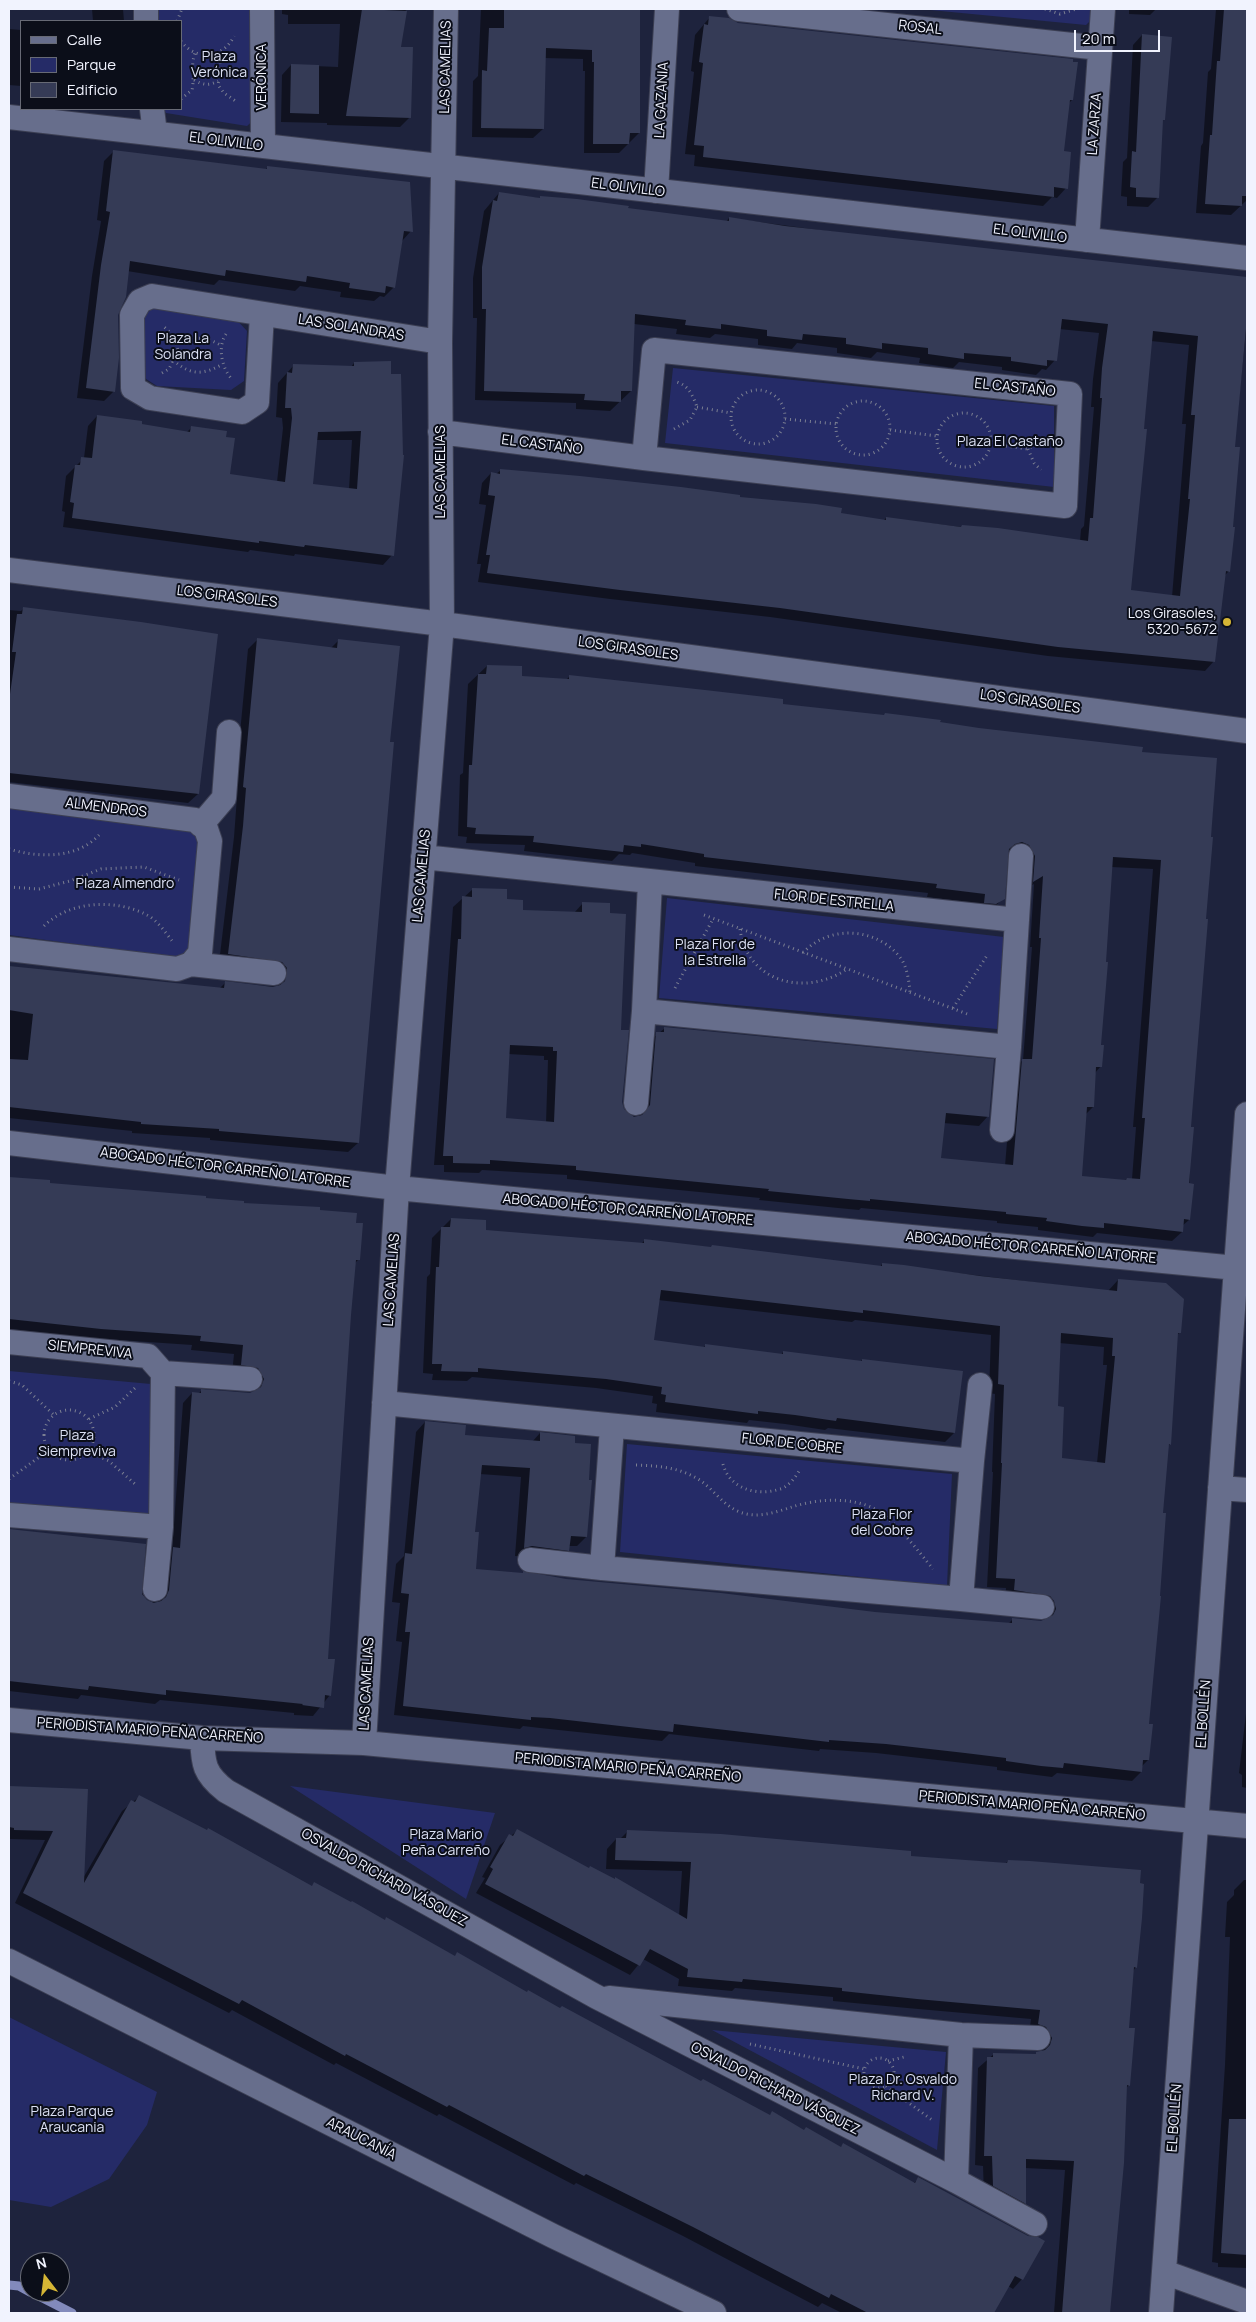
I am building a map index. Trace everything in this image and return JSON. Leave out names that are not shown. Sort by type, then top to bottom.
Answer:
[{"type":"street","name":"VERÓNICA","points":[[262,9],[263,146]]},
{"type":"street","name":"LAS CAMELIAS","points":[[364,1743],[397,1188],[442,624],[440,342],[446,9]]},
{"type":"street","name":"LA GAZANIA","points":[[656,191],[667,9]]},
{"type":"street","name":"ROSAL","points":[[739,9],[1100,48]]},
{"type":"street","name":"LA ZARZA","points":[[1087,240],[1103,9]]},
{"type":"street","points":[[152,110],[155,134]]},
{"type":"street","name":"EL OLIVILLO","points":[[9,117],[1247,258]]},
{"type":"street","name":"LAS SOLANDRAS","points":[[262,314],[257,402],[242,412],[150,398],[133,388],[132,315],[140,301],[152,296],[440,342]]},
{"type":"street","name":"EL CASTAÑO","points":[[440,432],[644,458],[1065,506],[1070,394],[654,350],[644,458]]},
{"type":"street","name":"LOS GIRASOLES","points":[[9,570],[442,624],[1247,731]]},
{"type":"street","points":[[186,966],[200,953],[210,841],[206,829],[201,825],[224,798],[229,732]]},
{"type":"street","name":"ALMENDROS","points":[[9,796],[195,820],[201,825]]},
{"type":"street","points":[[1002,1130],[1010,1038],[1013,920],[1022,856]]},
{"type":"street","name":"FLOR DE ESTRELLA","points":[[424,857],[1013,920]]},
{"type":"street","points":[[636,1103],[653,1012],[650,882]]},
{"type":"street","points":[[9,949],[176,969],[186,966],[274,973]]},
{"type":"street","points":[[653,1012],[1010,1038]]},
{"type":"street","name":"EL BOLLÉN","points":[[1162,2313],[1220,1488],[1242,1269],[1247,1114]]},
{"type":"street","name":"ABOGADO HÉCTOR CARREÑO LATORRE","points":[[9,1143],[397,1188],[1242,1269]]},
{"type":"street","name":"SIEMPREVIVA","points":[[9,1342],[250,1379]]},
{"type":"street","points":[[155,1589],[162,1528],[156,1365]]},
{"type":"street","points":[[957,1598],[980,1385]]},
{"type":"street","name":"FLOR DE COBRE","points":[[384,1403],[972,1461]]},
{"type":"street","points":[[602,1568],[612,1426]]},
{"type":"street","points":[[1220,1488],[1247,1490]]},
{"type":"street","points":[[9,1515],[162,1528]]},
{"type":"street","points":[[530,1560],[1042,1607]]},
{"type":"street","name":"PERIODISTA MARIO PEÑA CARREÑO","points":[[9,1720],[202,1738],[364,1743],[1247,1826]]},
{"type":"street","name":"OSVALDO RICHARD VÁSQUEZ","points":[[202,1738],[203,1762],[216,1783],[226,1791],[595,1996],[1036,2224]]},
{"type":"street","name":"ARAUCANÍA","points":[[9,1961],[553,2236],[714,2313]]},
{"type":"street","name":"OSVALDO RICHARD VÁSQUEZ","points":[[595,1996],[961,2035],[1038,2038]]},
{"type":"street","points":[[956,2181],[961,2035]]},
{"type":"street","points":[[1164,2272],[1247,2302]]},
{"type":"path","points":[[1045,9],[1060,14],[1076,9]]},
{"type":"path","points":[[182,42],[195,53],[202,55],[217,53],[228,46]]},
{"type":"path","points":[[182,98],[192,90],[194,80],[191,73],[191,63],[195,53]]},
{"type":"path","points":[[217,53],[221,58],[222,68],[218,84],[224,93],[237,102],[262,110]]},
{"type":"path","points":[[194,80],[201,84],[210,85],[218,81]]},
{"type":"path","points":[[176,344],[196,337],[212,340],[222,346]]},
{"type":"path","points":[[173,360],[183,369],[197,372],[210,372],[223,364]]},
{"type":"path","points":[[755,390],[763,390],[772,393],[778,398],[783,406],[785,419],[782,431],[775,438],[758,444],[741,438],[732,422],[731,413],[739,398],[755,390]]},
{"type":"path","points":[[868,401],[884,409],[891,425],[890,430],[886,442],[881,449],[872,454],[863,455],[854,454],[840,442],[836,434],[836,424],[839,416],[851,404],[868,401]]},
{"type":"path","points":[[696,408],[731,413]]},
{"type":"path","points":[[960,413],[969,414],[977,416],[989,429],[990,444],[987,455],[981,462],[964,468],[946,462],[937,446],[936,436],[944,421],[960,413]]},
{"type":"path","points":[[785,419],[836,424]]},
{"type":"path","points":[[890,430],[936,436]]},
{"type":"path","points":[[990,444],[1028,449],[1058,432],[1068,431]]},
{"type":"path","points":[[9,849],[29,855],[59,855],[93,842],[108,827],[114,809]]},
{"type":"path","points":[[9,887],[40,889],[70,881],[101,869],[144,867],[175,878],[199,893],[205,902]]},
{"type":"path","points":[[33,952],[39,932],[51,920],[77,908],[100,904],[123,906],[149,916],[176,946],[181,960],[186,966]]},
{"type":"path","points":[[695,912],[953,1008],[1010,1038]]},
{"type":"path","points":[[653,1012],[713,918]]},
{"type":"path","points":[[953,1008],[1013,920]]},
{"type":"path","points":[[740,929],[742,941],[753,961],[767,974],[782,982],[802,984],[821,982],[847,969]]},
{"type":"path","points":[[804,952],[811,944],[824,936],[847,932],[866,936],[886,944],[900,957],[909,980],[910,992]]},
{"type":"path","points":[[89,1419],[115,1407],[156,1365]]},
{"type":"path","points":[[9,1381],[22,1386],[54,1415]]},
{"type":"path","points":[[70,1410],[77,1411],[89,1419],[94,1429],[95,1437],[89,1452],[82,1457],[67,1460],[59,1458],[49,1450],[44,1438],[44,1430],[54,1415],[70,1410]]},
{"type":"path","points":[[722,1461],[725,1472],[731,1481],[744,1489],[760,1492],[781,1489],[794,1479],[800,1469],[806,1445]]},
{"type":"path","points":[[9,1479],[49,1450]]},
{"type":"path","points":[[89,1452],[109,1460],[129,1476],[139,1489]]},
{"type":"path","points":[[609,1472],[634,1465],[668,1466],[699,1479],[725,1503],[741,1513],[767,1515],[797,1505],[837,1499],[872,1508],[897,1527],[957,1598]]},
{"type":"path","points":[[886,2086],[890,2083],[894,2074],[891,2065],[888,2061],[878,2058],[869,2061],[863,2074],[867,2083],[876,2088],[886,2086],[957,2138]]},
{"type":"green space","name":"Plaza Verónica","points":[[151,9],[257,9],[257,117],[247,126],[166,113],[164,110],[182,110],[182,20],[152,20]]},
{"type":"green space","points":[[920,9],[1097,9],[1096,15],[1086,25]]},
{"type":"green space","name":"Plaza La Solandra","points":[[159,303],[233,316],[247,331],[244,381],[231,390],[157,386],[143,377],[144,315]]},
{"type":"green space","name":"Plaza El Castaño","points":[[673,368],[1054,406],[1054,487],[665,443]]},
{"type":"green space","name":"Plaza Almendro","points":[[9,802],[196,826],[205,841],[193,949],[179,958],[9,935]]},
{"type":"green space","name":"Plaza Flor de la Estrella","points":[[667,898],[1004,937],[997,1029],[659,998]]},
{"type":"green space","name":"Plaza Siempreviva","points":[[9,1371],[151,1384],[157,1396],[153,1505],[147,1516],[9,1507]]},
{"type":"green space","name":"Plaza Flor del Cobre","points":[[627,1444],[952,1474],[947,1586],[620,1552]]},
{"type":"green space","name":"Plaza Mario Peña Carreño","points":[[290,1786],[495,1813],[466,1899]]},
{"type":"green space","name":"Plaza Parque Araucania","points":[[9,2017],[157,2092],[147,2125],[109,2179],[51,2207],[9,2200]]},
{"type":"green space","name":"Plaza Dr. Osvaldo Richard V.","points":[[712,2030],[946,2052],[937,2150]]},
{"type":"building","points":[[362,9],[407,11],[401,47],[413,47],[411,118],[346,116]]},
{"type":"building","points":[[504,9],[640,9],[640,133],[630,133],[629,144],[593,144],[594,62],[592,62],[592,50],[546,48],[544,129],[481,128],[482,70],[487,71],[489,28],[504,28]]},
{"type":"building","points":[[1224,9],[1247,9],[1247,196],[1242,196],[1242,206],[1205,204],[1217,61],[1220,61]]},
{"type":"building","points":[[709,16],[729,18],[738,23],[1073,59],[1073,62],[1078,62],[1073,100],[1070,100],[1064,151],[1071,152],[1068,189],[1054,187],[1054,197],[703,157],[704,146],[694,145],[703,63],[699,62],[704,24],[708,25]]},
{"type":"building","points":[[1142,34],[1172,37],[1165,120],[1163,120],[1159,198],[1136,197],[1136,188],[1130,187],[1132,151],[1136,152]]},
{"type":"building","points":[[291,64],[319,65],[319,114],[290,113]]},
{"type":"building","points":[[113,150],[267,169],[267,166],[410,182],[413,232],[404,231],[395,288],[386,286],[385,293],[349,288],[350,283],[307,276],[306,282],[226,270],[225,276],[130,261],[126,297],[118,315],[119,358],[115,392],[86,388],[101,265],[110,212],[106,211]]},
{"type":"building","points":[[499,192],[540,198],[540,196],[577,199],[629,206],[628,208],[729,221],[729,217],[785,226],[1247,277],[1247,318],[1235,447],[1240,447],[1233,527],[1235,527],[1230,572],[1226,571],[1215,662],[1058,647],[780,608],[487,573],[490,555],[486,555],[495,496],[488,495],[491,472],[500,474],[500,469],[681,487],[740,495],[740,497],[842,508],[841,513],[886,520],[886,517],[961,527],[962,525],[998,528],[1088,541],[1090,518],[1093,518],[1102,398],[1100,398],[1102,368],[1108,324],[1062,319],[1057,361],[1047,360],[1047,366],[1011,361],[1011,357],[964,353],[964,359],[928,354],[928,348],[882,343],[882,349],[846,344],[846,338],[803,334],[802,340],[767,336],[767,330],[721,324],[721,329],[685,325],[686,320],[635,314],[632,391],[621,391],[621,402],[584,400],[585,394],[484,391],[486,309],[482,309],[482,267],[493,200],[497,201]],"holes":[[[1153,331],[1198,336],[1191,415],[1195,415],[1188,499],[1190,499],[1180,596],[1131,590],[1147,429],[1144,429]]]},
{"type":"building","points":[[391,361],[391,374],[401,374],[404,455],[394,556],[305,545],[304,547],[259,541],[259,543],[72,518],[74,503],[70,502],[75,465],[80,465],[81,457],[92,458],[97,415],[142,421],[142,424],[190,432],[191,426],[227,431],[226,437],[235,438],[230,474],[285,482],[292,418],[291,408],[285,408],[287,372],[292,373],[293,364],[354,366],[354,362]],"holes":[[[361,431],[357,489],[313,484],[318,432]]]},
{"type":"building","points":[[23,607],[218,634],[199,794],[9,773],[9,701],[16,652],[12,652],[17,614],[22,614]]},
{"type":"building","points":[[257,638],[337,648],[338,639],[400,646],[390,742],[394,742],[359,1143],[219,1131],[219,1129],[141,1124],[141,1122],[9,1107],[9,1059],[28,1060],[33,1014],[9,1010],[9,966],[224,988],[225,981],[273,987],[285,981],[287,968],[282,962],[228,954],[243,826],[246,788],[243,787]]},
{"type":"building","points":[[487,665],[522,666],[522,676],[569,679],[569,675],[783,699],[783,704],[884,715],[885,713],[941,720],[940,722],[979,728],[1143,747],[1142,752],[1217,758],[1206,919],[1208,919],[1191,1127],[1194,1127],[1189,1183],[1194,1184],[1190,1220],[1184,1219],[1183,1232],[1104,1223],[1104,1228],[1082,1226],[1046,1221],[1047,1218],[1006,1214],[1006,1212],[768,1191],[769,1189],[576,1170],[576,1166],[490,1160],[490,1164],[453,1163],[453,1156],[443,1156],[458,939],[461,939],[462,896],[472,897],[472,888],[507,889],[507,899],[523,900],[523,910],[582,912],[582,902],[610,903],[610,913],[626,914],[621,1030],[629,1030],[622,1102],[624,1109],[634,1117],[642,1115],[650,1105],[656,1032],[664,1032],[664,1027],[994,1059],[989,1117],[946,1113],[941,1158],[1013,1165],[1022,1059],[1032,1059],[1041,938],[1039,938],[1043,876],[1033,882],[1035,856],[1029,845],[1022,842],[1015,844],[1009,849],[1005,899],[996,904],[984,903],[985,894],[936,888],[937,884],[704,857],[704,854],[641,844],[641,847],[624,845],[623,852],[533,842],[534,836],[475,834],[476,828],[467,827],[469,765],[472,765],[478,674],[486,674]],"holes":[[[1113,857],[1161,860],[1142,1118],[1145,1118],[1140,1179],[1127,1178],[1126,1180],[1082,1176],[1087,1107],[1094,1107],[1096,1067],[1102,1067],[1104,1045],[1101,1045],[1108,962],[1106,962]],[[510,1045],[553,1047],[553,1051],[557,1051],[554,1122],[506,1118]]]},
{"type":"building","points":[[9,1177],[50,1180],[50,1183],[206,1196],[206,1198],[244,1201],[244,1203],[320,1207],[320,1210],[357,1213],[356,1223],[363,1223],[360,1260],[356,1260],[351,1315],[328,1659],[335,1659],[331,1696],[325,1695],[324,1708],[303,1704],[166,1690],[166,1695],[89,1686],[88,1690],[9,1681],[9,1529],[146,1544],[142,1594],[147,1600],[154,1603],[161,1601],[166,1597],[169,1590],[173,1547],[180,1548],[192,1392],[201,1393],[201,1389],[250,1393],[261,1387],[264,1379],[258,1368],[241,1365],[243,1345],[200,1341],[201,1336],[101,1329],[9,1319]]},
{"type":"building","points":[[451,1218],[486,1220],[486,1230],[644,1243],[644,1239],[711,1247],[712,1245],[882,1266],[882,1263],[904,1265],[980,1276],[1117,1291],[1118,1279],[1166,1283],[1184,1299],[1181,1333],[1178,1333],[1171,1445],[1169,1444],[1163,1513],[1166,1513],[1161,1596],[1149,1724],[1153,1724],[1149,1760],[1143,1760],[1142,1772],[1064,1763],[1063,1768],[1041,1766],[1006,1761],[1006,1758],[965,1753],[886,1744],[829,1740],[829,1742],[674,1724],[673,1732],[550,1718],[531,1717],[531,1720],[403,1706],[410,1632],[405,1632],[409,1594],[401,1593],[405,1553],[412,1554],[425,1421],[466,1425],[465,1435],[540,1441],[540,1432],[575,1436],[575,1443],[591,1444],[589,1480],[592,1480],[587,1537],[571,1536],[569,1551],[532,1546],[524,1548],[530,1468],[482,1465],[475,1532],[479,1532],[476,1569],[523,1573],[523,1571],[566,1579],[721,1593],[875,1612],[1012,1623],[1012,1618],[1041,1621],[1053,1615],[1056,1609],[1054,1601],[1050,1596],[1014,1590],[1015,1579],[996,1578],[1004,1385],[998,1384],[1000,1326],[863,1310],[863,1313],[661,1290],[654,1340],[705,1347],[705,1344],[783,1354],[783,1351],[963,1371],[955,1433],[837,1418],[836,1421],[758,1411],[758,1414],[665,1402],[666,1395],[661,1394],[662,1387],[606,1379],[478,1368],[478,1372],[441,1371],[442,1364],[432,1364],[436,1267],[439,1267],[441,1227],[450,1227]],"holes":[[[1061,1333],[1113,1338],[1112,1356],[1115,1356],[1105,1463],[1062,1458],[1064,1407],[1058,1406]]]},
{"type":"building","points":[[9,1786],[88,1789],[84,1883],[131,1800],[135,1802],[139,1795],[207,1830],[208,1828],[312,1886],[314,1882],[385,1920],[386,1917],[455,1956],[457,1952],[527,1992],[528,1990],[560,2008],[562,2006],[701,2081],[703,2079],[770,2115],[772,2111],[804,2130],[806,2127],[841,2147],[843,2143],[915,2183],[918,2177],[1028,2236],[1038,2237],[1045,2241],[1023,2280],[1015,2276],[994,2313],[868,2313],[831,2294],[829,2298],[693,2227],[586,2174],[584,2176],[449,2105],[447,2107],[346,2054],[345,2056],[242,2000],[239,2004],[23,1893],[53,1831],[14,1830],[14,1828],[9,1827]]},
{"type":"building","points":[[517,1829],[589,1868],[590,1866],[615,1879],[615,1877],[687,1919],[691,1862],[615,1860],[616,1838],[626,1838],[627,1830],[721,1834],[911,1851],[911,1856],[1007,1863],[1008,1860],[1030,1861],[1141,1870],[1140,1883],[1144,1884],[1142,1918],[1137,1968],[1134,1967],[1129,2028],[1135,2028],[1130,2086],[1127,2085],[1124,2163],[1110,2313],[1062,2313],[1074,2161],[1026,2159],[1026,2204],[993,2186],[992,2156],[984,2156],[987,2057],[993,2057],[993,2053],[1036,2054],[1036,2052],[1045,2050],[1050,2045],[1052,2038],[1046,2027],[1038,2024],[1040,2010],[842,1991],[842,1988],[743,1979],[742,1982],[687,1977],[688,1969],[650,1949],[640,1966],[485,1884],[493,1869],[490,1867],[509,1834],[513,1836]]},
{"type":"building","points":[[1229,2119],[1247,2119],[1247,2255],[1221,2253]]},
{"type":"waterway","points":[[9,2285],[20,2287]]},
{"type":"waterway","points":[[51,2302],[72,2313]]},
{"type":"place","name":"Los Girasoles, 5320-5672","points":[[1227,622]]}]
